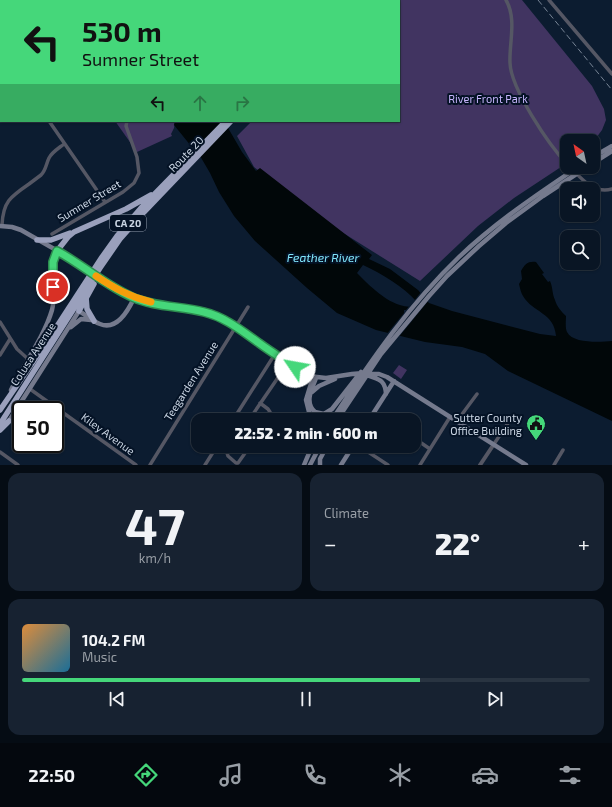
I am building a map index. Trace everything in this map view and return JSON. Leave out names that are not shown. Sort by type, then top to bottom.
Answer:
[{"type":"highway","name":"Route 20","points":[[170,182],[225,122]]},
{"type":"highway","name":"Route 20","points":[[170,182],[230,122]]},
{"type":"highway","name":"CA 20","points":[[100,267],[124,228],[164,185],[170,182]]},
{"type":"highway","name":"CA 20","points":[[100,267],[137,220],[170,182]]},
{"type":"highway","points":[[37,240],[51,240],[74,232],[133,206],[164,185]]},
{"type":"highway","points":[[57,251],[74,232]]},
{"type":"highway","points":[[79,311],[86,297],[90,284],[100,267]]},
{"type":"highway","name":"Colusa Avenue","points":[[0,410],[48,340],[90,284]]},
{"type":"highway","name":"Colusa Avenue","points":[[0,424],[90,284]]},
{"type":"highway","points":[[86,297],[87,309],[94,321]]},
{"type":"highway","points":[[0,430],[9,421]]},
{"type":"main road","points":[[600,153],[612,146]]},
{"type":"main road","points":[[600,159],[612,151]]},
{"type":"main road","points":[[337,413],[380,348],[425,293],[464,252],[519,207],[568,174]]},
{"type":"main road","points":[[314,377],[309,404],[313,410],[319,414],[325,414],[332,409],[355,384],[429,296],[462,261],[492,234],[518,214],[577,174]]},
{"type":"main road","points":[[1,226],[21,230],[86,268],[113,288],[134,298],[204,312],[219,317],[236,326],[288,363],[304,373],[314,377],[329,378],[364,373],[379,374],[394,381],[526,465]]},
{"type":"main road","points":[[7,399],[42,332],[52,309],[54,300],[53,269],[57,251]]},
{"type":"main road","points":[[79,311],[99,324],[107,325],[116,322],[123,316],[134,298]]},
{"type":"main road","name":"Colusa Avenue","points":[[9,421],[79,311]]},
{"type":"main road","points":[[66,331],[81,318],[94,321]]},
{"type":"main road","points":[[364,373],[382,381],[386,394]]},
{"type":"main road","points":[[310,395],[319,386],[340,376]]},
{"type":"main road","points":[[309,413],[306,400],[314,377]]},
{"type":"main road","points":[[374,412],[394,381]]},
{"type":"main road","points":[[345,413],[353,401],[355,384]]},
{"type":"main road","points":[[340,413],[354,395]]},
{"type":"main road","points":[[304,465],[309,453]]},
{"type":"main road","points":[[310,465],[316,453]]},
{"type":"main road","points":[[320,465],[320,459],[323,453]]},
{"type":"main road","points":[[341,465],[349,453]]},
{"type":"street","points":[[506,0],[510,6],[512,18],[510,64],[515,84],[530,112],[560,156]]},
{"type":"street","points":[[549,0],[612,74]]},
{"type":"street","points":[[50,122],[105,202]]},
{"type":"street","name":"Sumner Street","points":[[52,234],[123,192],[134,183],[139,173],[137,157],[126,126],[127,122]]},
{"type":"street","points":[[1,226],[5,206],[11,196],[40,176],[49,157],[64,144]]},
{"type":"street","points":[[577,174],[590,186],[601,190],[612,189]]},
{"type":"street","name":"Teegarden Avenue","points":[[150,465],[248,307]]},
{"type":"street","points":[[0,322],[19,352],[28,359]]},
{"type":"street","points":[[0,355],[10,339]]},
{"type":"street","points":[[237,413],[275,354]]},
{"type":"street","points":[[254,413],[288,363]]},
{"type":"street","name":"Kiley Avenue","points":[[30,389],[136,465]]},
{"type":"street","points":[[457,421],[477,394]]},
{"type":"street","points":[[260,403],[268,409],[269,413]]},
{"type":"street","points":[[420,465],[450,417]]},
{"type":"street","points":[[480,465],[512,417]]},
{"type":"street","name":"Colusa Avenue","points":[[0,435],[9,421]]},
{"type":"street","points":[[421,442],[430,448]]},
{"type":"street","points":[[554,465],[563,450]]},
{"type":"street","points":[[0,452],[18,465]]},
{"type":"street","points":[[205,465],[213,453]]},
{"type":"street","points":[[227,453],[228,456],[236,463],[238,463],[245,453]]},
{"type":"street","points":[[370,453],[388,465]]},
{"type":"green space","name":"River Front Park","points":[[400,0],[522,0],[592,86],[604,109],[606,120],[599,134],[560,134],[560,168],[514,198],[478,226],[420,281],[316,216],[254,167],[237,136],[251,122],[400,122]]},
{"type":"green space","points":[[116,122],[175,122],[171,134],[172,136],[137,152]]},
{"type":"green space","points":[[399,365],[407,370],[401,379],[393,373]]},
{"type":"water","name":"Feather River","points":[[175,122],[225,122],[242,152],[256,171],[260,168],[372,255],[369,259],[390,269],[418,290],[429,303],[452,311],[540,334],[556,336],[551,322],[547,317],[527,302],[520,289],[519,284],[522,279],[521,271],[527,264],[536,262],[544,273],[542,274],[548,282],[550,281],[557,305],[566,316],[566,330],[570,336],[575,339],[588,341],[612,341],[612,421],[508,371],[485,354],[462,347],[425,342],[376,330],[337,313],[255,241],[234,216],[219,192],[196,149],[191,146],[174,125]],"holes":[[[363,265],[385,276],[417,302],[415,307],[390,301],[376,291],[357,273]]]},
{"type":"pier","points":[[421,292],[429,300],[398,338],[386,335],[404,313],[404,310],[406,310],[410,305],[414,305],[414,301]]},
{"type":"railway","points":[[538,0],[612,90]]},
{"type":"slow traffic","points":[[96,276],[113,288],[134,298],[151,302]]},
{"type":"place","name":"Sutter County Office Building","points":[[536,441]]},
{"type":"route","points":[[53,287],[53,262],[57,251],[86,268],[113,288],[134,298],[191,309],[219,317],[236,326],[295,367]]}]
